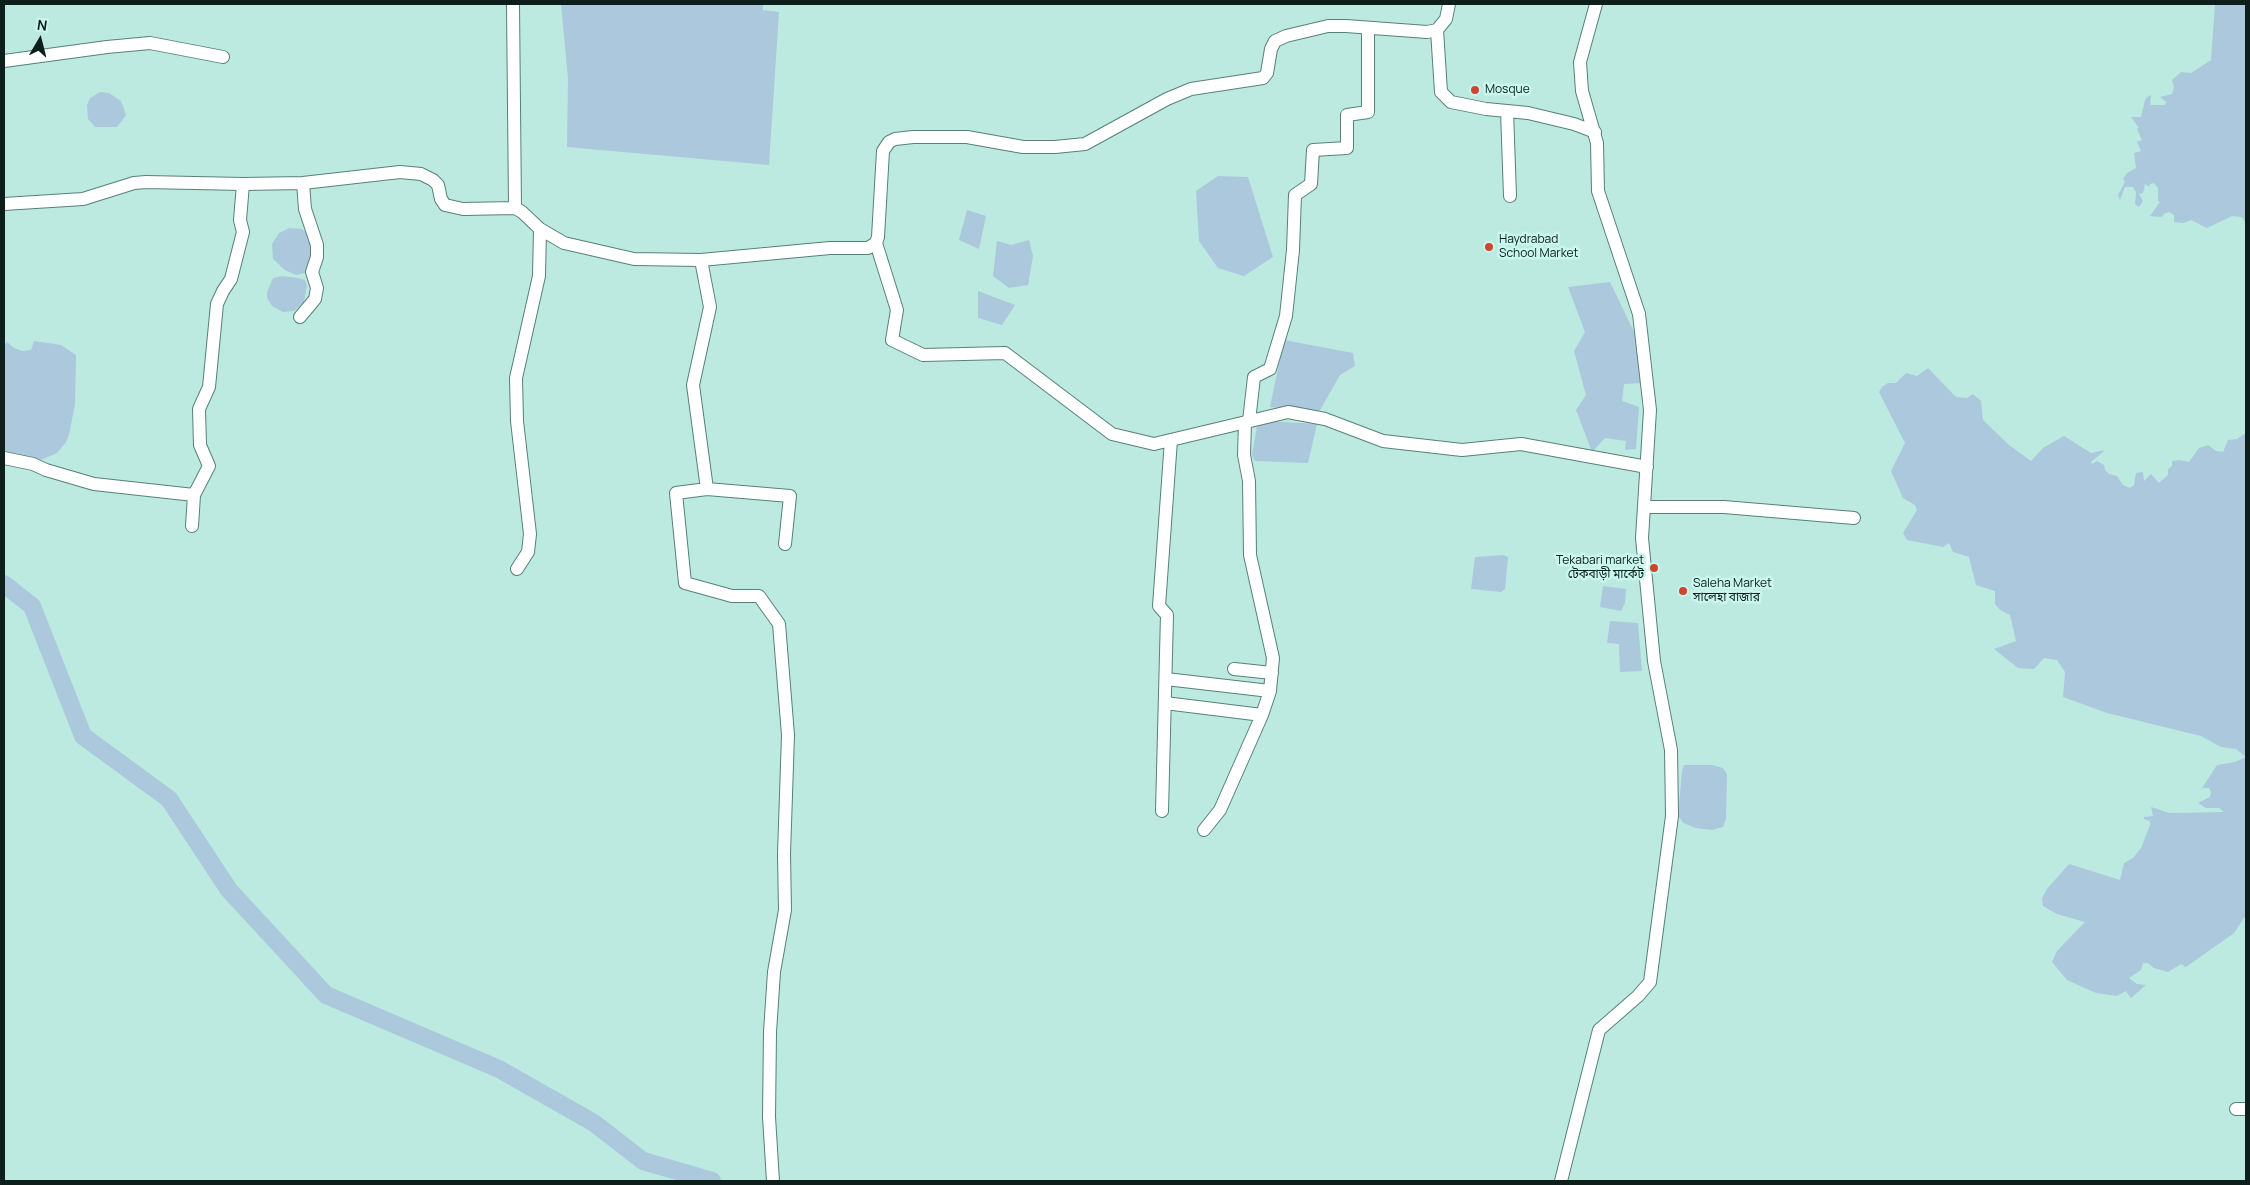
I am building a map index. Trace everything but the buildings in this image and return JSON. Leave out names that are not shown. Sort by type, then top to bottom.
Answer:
[{"type":"street","points":[[513,4],[515,208]]},
{"type":"street","points":[[1449,4],[1446,19],[1437,30],[1427,32],[1328,26],[1286,36],[1275,42],[1271,49],[1267,73],[1263,78],[1191,89],[1167,99],[1085,144],[1023,147],[967,137],[913,137],[895,139],[889,142],[883,151],[876,243],[897,310],[892,340],[923,355],[1005,353],[1112,434],[1154,444],[1288,412],[1325,419],[1383,441],[1462,450],[1521,444],[1647,467]]},
{"type":"street","points":[[1561,1181],[1599,1030],[1638,996],[1650,982],[1672,816],[1671,750],[1654,661],[1642,538],[1650,410],[1639,314],[1598,191],[1597,143],[1582,91],[1580,62],[1596,4]]},
{"type":"street","points":[[1204,830],[1220,810],[1262,715],[1270,691],[1274,658],[1250,555],[1250,482],[1244,455],[1254,377],[1270,368],[1286,316],[1293,250],[1295,196],[1312,184],[1314,150],[1347,148],[1347,115],[1368,112],[1368,28]]},
{"type":"street","points":[[1437,30],[1441,92],[1451,102],[1528,113],[1574,124],[1595,132]]},
{"type":"street","points":[[4,61],[107,47],[150,44],[223,57]]},
{"type":"street","points":[[1507,111],[1510,196]]},
{"type":"street","points":[[4,204],[83,199],[134,183],[146,182],[303,183],[400,172],[421,174],[433,180],[438,185],[441,199],[445,205],[463,209],[515,208],[540,229],[564,243],[634,259],[701,260],[830,248],[868,248],[876,243]]},
{"type":"street","points":[[300,317],[315,299],[317,288],[312,272],[317,256],[317,244],[305,209],[303,183]]},
{"type":"street","points":[[192,526],[194,495],[209,466],[200,445],[199,409],[209,387],[217,304],[231,279],[243,232],[240,220],[243,184]]},
{"type":"street","points":[[517,569],[528,552],[530,534],[517,421],[516,378],[539,276],[540,229]]},
{"type":"street","points":[[701,260],[710,307],[693,385],[707,489]]},
{"type":"street","points":[[1162,811],[1167,615],[1158,606],[1171,440]]},
{"type":"street","points":[[4,458],[33,464],[46,470],[94,484],[194,495]]},
{"type":"street","points":[[773,1181],[769,1117],[770,1032],[774,972],[785,910],[788,735],[779,624],[759,596],[732,596],[685,583],[676,493],[707,489],[790,496],[785,544]]},
{"type":"street","points":[[1645,507],[1724,507],[1854,518]]},
{"type":"street","points":[[1234,669],[1272,673]]},
{"type":"street","points":[[1166,680],[1270,691]]},
{"type":"street","points":[[1165,703],[1262,715]]},
{"type":"water","points":[[561,4],[763,4],[763,10],[779,12],[769,165],[567,147],[568,79]]},
{"type":"water","points":[[2215,4],[2246,4],[2246,224],[2242,217],[2232,216],[2207,228],[2191,220],[2184,223],[2174,222],[2174,215],[2169,212],[2162,217],[2150,216],[2160,202],[2158,201],[2158,188],[2154,183],[2150,184],[2149,187],[2145,184],[2143,193],[2139,194],[2143,201],[2139,207],[2135,204],[2136,192],[2133,187],[2125,187],[2120,200],[2118,195],[2125,182],[2123,179],[2127,173],[2136,168],[2134,153],[2141,151],[2137,142],[2142,140],[2137,129],[2139,128],[2131,117],[2141,117],[2145,100],[2151,95],[2150,105],[2165,105],[2166,102],[2160,97],[2172,94],[2174,87],[2172,80],[2181,72],[2191,73],[2211,60]]},
{"type":"water","points":[[100,92],[109,93],[121,101],[126,115],[117,127],[95,127],[88,119],[87,105],[90,98]]},
{"type":"water","points":[[1218,176],[1248,177],[1273,257],[1244,276],[1218,268],[1199,241],[1196,191]]},
{"type":"water","points":[[967,210],[986,216],[979,249],[959,240]]},
{"type":"water","points":[[289,228],[302,229],[309,235],[314,247],[305,273],[296,275],[285,270],[273,259],[272,244],[279,233]]},
{"type":"water","points":[[1029,240],[1033,256],[1028,285],[1009,288],[993,276],[997,241],[1011,245]]},
{"type":"water","points":[[282,276],[305,280],[307,285],[304,302],[294,311],[283,312],[272,306],[267,298],[267,292],[273,278]]},
{"type":"water","points":[[1610,282],[1636,336],[1644,383],[1624,384],[1622,401],[1639,407],[1636,449],[1625,450],[1626,441],[1605,438],[1592,452],[1576,410],[1586,395],[1574,351],[1585,332],[1568,287]]},
{"type":"water","points":[[978,291],[1015,305],[1002,325],[978,318]]},
{"type":"water","points":[[1284,340],[1353,353],[1355,366],[1340,375],[1319,412],[1270,407]]},
{"type":"water","points":[[34,341],[61,345],[76,355],[75,404],[69,435],[57,453],[41,460],[4,454],[4,345],[7,342],[14,348],[22,351],[31,350]]},
{"type":"water","points":[[1928,368],[1956,397],[1967,398],[1973,394],[1981,401],[1983,420],[2009,445],[2031,461],[2043,448],[2064,436],[2091,453],[2105,450],[2091,462],[2092,464],[2097,461],[2104,465],[2105,470],[2109,474],[2117,476],[2123,485],[2130,488],[2134,485],[2136,473],[2143,472],[2144,481],[2151,474],[2159,483],[2168,475],[2168,469],[2172,466],[2172,461],[2189,462],[2199,448],[2208,445],[2216,451],[2223,452],[2228,440],[2237,439],[2246,433],[2246,757],[2236,749],[2221,747],[2201,736],[2107,713],[2063,697],[2065,672],[2057,660],[2044,658],[2034,669],[2018,668],[1994,649],[2016,641],[2010,615],[2000,610],[1995,604],[1995,591],[1976,585],[1969,557],[1953,552],[1949,543],[1943,547],[1907,540],[1903,533],[1917,510],[1915,505],[1903,498],[1891,471],[1905,443],[1879,392],[1883,386],[1888,383],[1896,383],[1906,373],[1917,376]]},
{"type":"water","points":[[1264,421],[1317,424],[1308,463],[1255,461],[1252,455],[1257,426]]},
{"type":"water","points":[[1503,555],[1508,557],[1505,589],[1501,592],[1471,589],[1475,557]]},
{"type":"water","points":[[1603,586],[1626,589],[1625,603],[1621,611],[1600,607]]},
{"type":"water","points":[[1610,621],[1638,623],[1642,671],[1620,672],[1619,644],[1607,643]]},
{"type":"water","points":[[2246,757],[2246,915],[2234,933],[2186,967],[2181,964],[2168,972],[2154,968],[2148,963],[2143,963],[2141,970],[2129,978],[2137,984],[2146,985],[2131,998],[2126,991],[2117,996],[2096,993],[2067,980],[2052,962],[2057,951],[2085,922],[2057,914],[2043,906],[2042,898],[2047,889],[2069,864],[2120,880],[2124,863],[2133,858],[2141,848],[2150,825],[2150,821],[2144,819],[2144,817],[2153,816],[2151,807],[2169,813],[2224,812],[2219,808],[2206,808],[2198,803],[2210,797],[2211,792],[2209,788],[2202,788],[2217,765],[2235,762]]},
{"type":"water","points":[[1684,765],[1712,765],[1723,768],[1727,774],[1726,819],[1723,827],[1712,830],[1696,828],[1683,823],[1678,815]]},
{"type":"waterway","points":[[4,584],[32,606],[83,736],[169,799],[229,890],[326,995],[499,1069],[594,1123],[643,1161],[712,1181]]},
{"type":"place","name":"Mosque","points":[[1475,90]]},
{"type":"place","name":"Haydrabad School Market","points":[[1489,247]]},
{"type":"place","name":"Tekabari market টেকবাড়ী মার্কেট","points":[[1654,568]]},
{"type":"place","name":"Saleha Market সালেহা বাজার","points":[[1683,591]]}]
